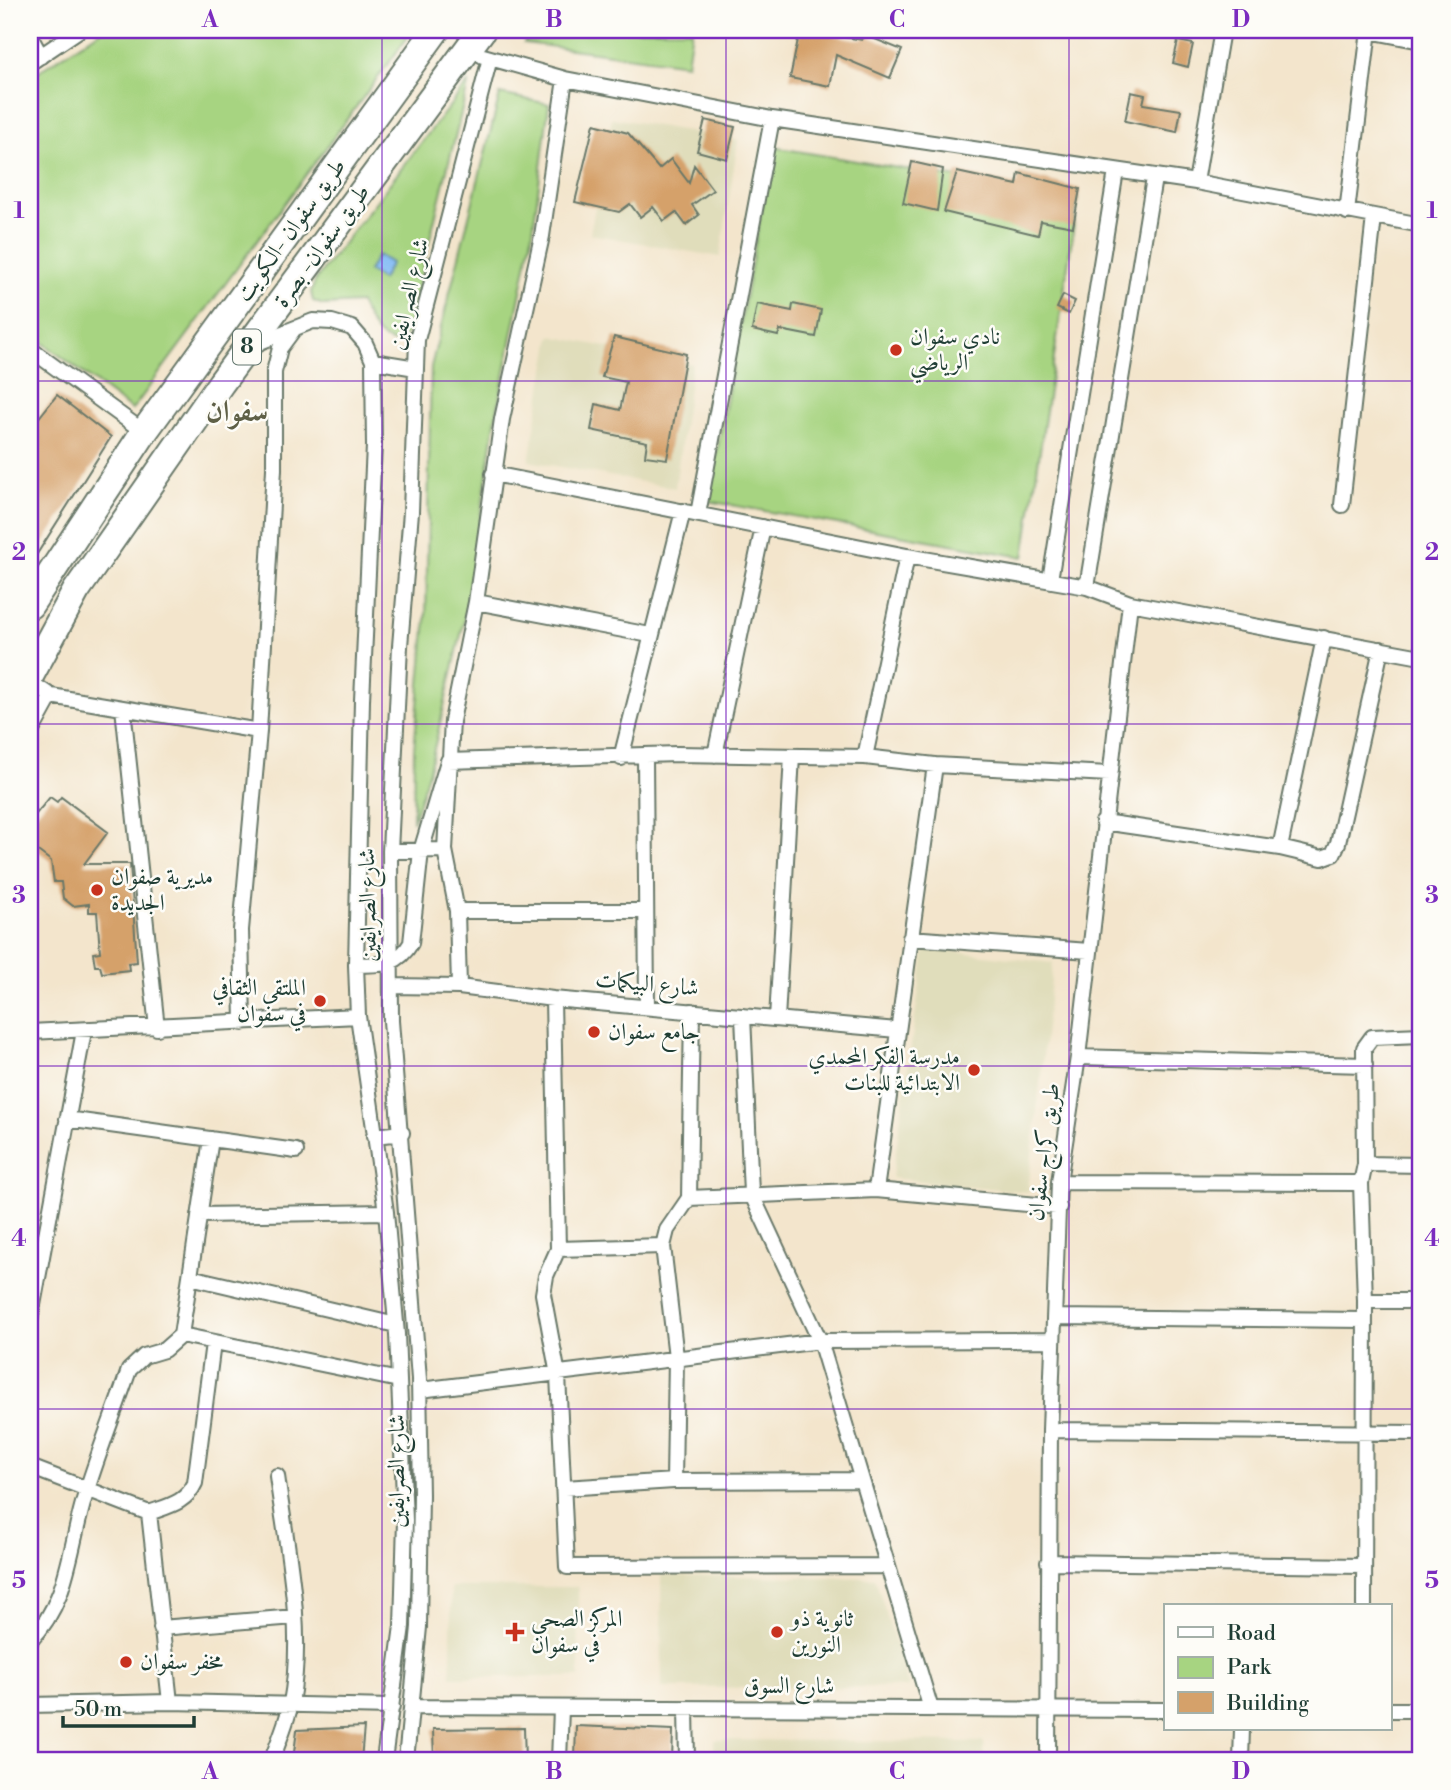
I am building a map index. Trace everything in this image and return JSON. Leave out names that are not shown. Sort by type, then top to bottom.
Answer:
[{"type":"highway","name":"طريق سفوان -الكويت","points":[[30,605],[144,432],[436,30]]},
{"type":"highway","name":"طريق سفوان- بصرة","points":[[30,676],[76,591],[221,383],[480,46]]},
{"type":"highway","points":[[212,338],[220,351],[242,354]]},
{"type":"highway","points":[[194,364],[214,370],[221,383]]},
{"type":"street","points":[[30,36],[35,59],[79,30]]},
{"type":"street","points":[[1196,182],[1222,30]]},
{"type":"street","points":[[1347,212],[1369,31],[1421,41]]},
{"type":"street","points":[[480,46],[565,79],[772,119],[1154,178],[1196,182],[1421,225]]},
{"type":"street","name":"شارع الصرايفين","points":[[406,1760],[419,1627],[420,1390],[402,1133],[391,1021],[390,851],[400,646],[411,512],[417,340],[480,46]]},
{"type":"street","points":[[459,987],[457,911],[445,850],[452,721],[476,602],[493,474],[542,236],[565,79]]},
{"type":"street","points":[[621,758],[650,635],[691,513],[772,119]]},
{"type":"street","points":[[1050,580],[1116,171]]},
{"type":"street","points":[[1087,587],[1154,178]]},
{"type":"street","points":[[1342,505],[1374,217]]},
{"type":"street","points":[[242,354],[263,339],[313,321],[352,328],[365,343],[373,361],[416,368]]},
{"type":"street","points":[[243,1023],[242,930],[259,731],[274,469],[274,372],[280,348],[294,329]]},
{"type":"street","points":[[30,349],[144,432]]},
{"type":"street","name":"شارع الصرايفين","points":[[373,361],[374,446],[366,582],[356,881],[356,965],[358,1016],[386,1212],[396,1325],[405,1520],[402,1626],[384,1760]]},
{"type":"street","points":[[493,474],[907,556],[1087,587],[1130,603],[1421,657]]},
{"type":"street","points":[[715,755],[763,527]]},
{"type":"street","points":[[866,757],[907,556]]},
{"type":"street","points":[[476,602],[650,635]]},
{"type":"street","name":"طريق كراج سفوان","points":[[1048,1760],[1050,1430],[1059,1181],[1078,1057],[1130,603]]},
{"type":"street","points":[[1280,848],[1324,638]]},
{"type":"street","points":[[1103,822],[1280,848],[1322,858],[1333,854],[1338,843],[1381,649]]},
{"type":"street","points":[[30,682],[51,696],[259,731]]},
{"type":"street","points":[[30,734],[51,696]]},
{"type":"street","points":[[123,708],[157,1028]]},
{"type":"street","points":[[448,761],[715,755],[866,757],[935,765],[1109,774]]},
{"type":"street","points":[[645,756],[647,1007]]},
{"type":"street","points":[[777,1019],[793,756]]},
{"type":"street","points":[[356,965],[392,964],[404,955],[411,943],[421,851],[448,761]]},
{"type":"street","points":[[876,1190],[935,765]]},
{"type":"street","points":[[390,851],[445,850]]},
{"type":"street","points":[[457,911],[646,911]]},
{"type":"street","points":[[910,939],[1089,951]]},
{"type":"street","name":"شارع البيكمات","points":[[392,986],[459,987],[553,999],[897,1030]]},
{"type":"street","points":[[553,999],[558,1249],[546,1276],[542,1294],[558,1375],[568,1567],[887,1566]]},
{"type":"street","points":[[674,1481],[676,1357],[663,1246],[667,1230],[689,1198],[692,1011]]},
{"type":"street","points":[[30,1031],[157,1028],[358,1016]]},
{"type":"street","points":[[743,1016],[751,1193],[820,1341],[931,1709]]},
{"type":"street","points":[[30,1312],[84,1031]]},
{"type":"street","points":[[1364,1604],[1365,1301],[1361,1183],[1365,1164],[1364,1048],[1372,1037],[1421,1035]]},
{"type":"street","points":[[1078,1057],[1365,1065]]},
{"type":"street","points":[[67,1119],[296,1152]]},
{"type":"street","points":[[374,1136],[402,1133]]},
{"type":"street","points":[[30,1641],[47,1623],[60,1597],[87,1491],[129,1370],[144,1356],[164,1350],[181,1335],[211,1139]]},
{"type":"street","points":[[1365,1164],[1421,1165]]},
{"type":"street","points":[[1059,1181],[1361,1183]]},
{"type":"street","points":[[689,1198],[751,1193],[876,1190],[1059,1207]]},
{"type":"street","points":[[199,1215],[386,1212]]},
{"type":"street","points":[[558,1249],[663,1246]]},
{"type":"street","points":[[190,1277],[396,1325]]},
{"type":"street","points":[[1365,1301],[1421,1301]]},
{"type":"street","points":[[1055,1317],[1365,1320]]},
{"type":"street","points":[[181,1335],[399,1380]]},
{"type":"street","points":[[420,1390],[820,1341],[1052,1340]]},
{"type":"street","points":[[30,1467],[149,1514],[190,1495],[195,1483],[213,1343]]},
{"type":"street","points":[[1050,1430],[1421,1433]]},
{"type":"street","points":[[272,1760],[290,1705],[295,1672],[295,1617],[277,1476]]},
{"type":"street","points":[[564,1488],[674,1481],[860,1480]]},
{"type":"street","points":[[149,1514],[170,1702]]},
{"type":"street","points":[[1048,1562],[1364,1566]]},
{"type":"street","points":[[161,1628],[295,1617]]},
{"type":"street","points":[[30,1706],[170,1702],[392,1707]]},
{"type":"street","name":"شارع السوق","points":[[413,1707],[1164,1710]]},
{"type":"street","points":[[559,1760],[561,1709]]},
{"type":"street","points":[[686,1709],[687,1760]]},
{"type":"street","points":[[1392,1710],[1421,1710]]},
{"type":"street","points":[[1241,1760],[1242,1730]]},
{"type":"shaded area","points":[[612,118],[738,140],[720,257],[590,234]]},
{"type":"shaded area","points":[[551,336],[692,364],[675,488],[529,461]]},
{"type":"shaded area","name":"مدرسة الفكر المحمدي الابتدائية للبنات","points":[[925,948],[1053,963],[1028,1192],[892,1178]]},
{"type":"shaded area","name":"ثانوية ذو النورين","points":[[661,1575],[875,1578],[909,1687],[662,1688]]},
{"type":"shaded area","name":"المركز الصحي في سفوان","points":[[451,1587],[578,1587],[579,1677],[451,1677]]},
{"type":"shaded area","points":[[714,1740],[984,1742],[984,1760],[714,1760]]},
{"type":"green space","points":[[102,30],[413,30],[132,410],[30,333],[30,77]]},
{"type":"green space","points":[[531,30],[692,30],[687,64],[524,43]]},
{"type":"green space","points":[[469,81],[406,335],[397,343],[389,341],[374,329],[360,303],[323,305],[313,301],[311,292],[316,279]]},
{"type":"green space","points":[[500,94],[549,104],[533,231],[496,417],[464,622],[429,770],[413,822],[414,749],[426,619],[431,367]]},
{"type":"green space","name":"نادي سفوان الرياضي","points":[[773,147],[1078,198],[1024,557],[708,501]]},
{"type":"water","points":[[378,255],[391,263],[382,280],[368,271]]},
{"type":"building","points":[[800,30],[862,40],[865,35],[902,50],[890,78],[836,55],[830,86],[790,78]]},
{"type":"building","points":[[1178,41],[1193,44],[1188,67],[1173,63]]},
{"type":"building","points":[[1131,92],[1145,95],[1143,104],[1181,110],[1177,132],[1125,121]]},
{"type":"building","points":[[705,120],[735,127],[727,159],[697,151]]},
{"type":"building","points":[[594,124],[628,133],[659,169],[671,159],[689,183],[694,165],[713,190],[692,205],[699,215],[686,225],[676,212],[664,221],[653,207],[640,217],[630,204],[619,212],[575,202]]},
{"type":"building","points":[[912,162],[943,169],[937,211],[903,203]]},
{"type":"building","points":[[957,172],[1017,185],[1019,173],[1080,189],[1073,227],[1041,221],[1038,235],[944,212]]},
{"type":"building","points":[[1063,295],[1075,301],[1069,314],[1057,308]]},
{"type":"building","points":[[757,304],[792,311],[793,304],[821,310],[816,337],[780,330],[778,336],[752,330]]},
{"type":"building","points":[[614,337],[686,354],[667,459],[645,456],[647,442],[591,430],[596,404],[620,410],[626,382],[602,377]]},
{"type":"building","points":[[57,395],[111,437],[30,565],[30,429]]},
{"type":"building","name":"مديرية صفوان الجديدة","points":[[50,797],[57,802],[61,797],[108,832],[84,864],[130,864],[137,962],[128,963],[129,970],[102,973],[100,966],[95,966],[93,953],[100,952],[97,912],[89,912],[89,904],[73,906],[63,898],[61,882],[54,882],[51,861],[30,845],[30,821]]},
{"type":"building","points":[[576,1726],[673,1730],[672,1760],[575,1760]]},
{"type":"building","points":[[364,1727],[361,1760],[293,1760],[297,1730]]},
{"type":"building","points":[[524,1728],[525,1760],[434,1760],[433,1729]]},
{"type":"place","name":"نادي سفوان الرياضي","points":[[896,350]]},
{"type":"place","name":"مديرية صفوان الجديدة","points":[[97,890]]},
{"type":"place","name":"الملتقى الثقافي في سفوان","points":[[320,1001]]},
{"type":"place","name":"جامع سفوان","points":[[594,1032]]},
{"type":"place","name":"مدرسة الفكر المحمدي الابتدائية للبنات","points":[[974,1070]]},
{"type":"place","name":"المركز الصحي في سفوان","points":[[515,1632]]},
{"type":"place","name":"ثانوية ذو النورين","points":[[777,1632]]},
{"type":"place","name":"مخفر سفوان","points":[[126,1662]]},
{"type":"district","name":"سفوان","points":[[237,412]]}]
